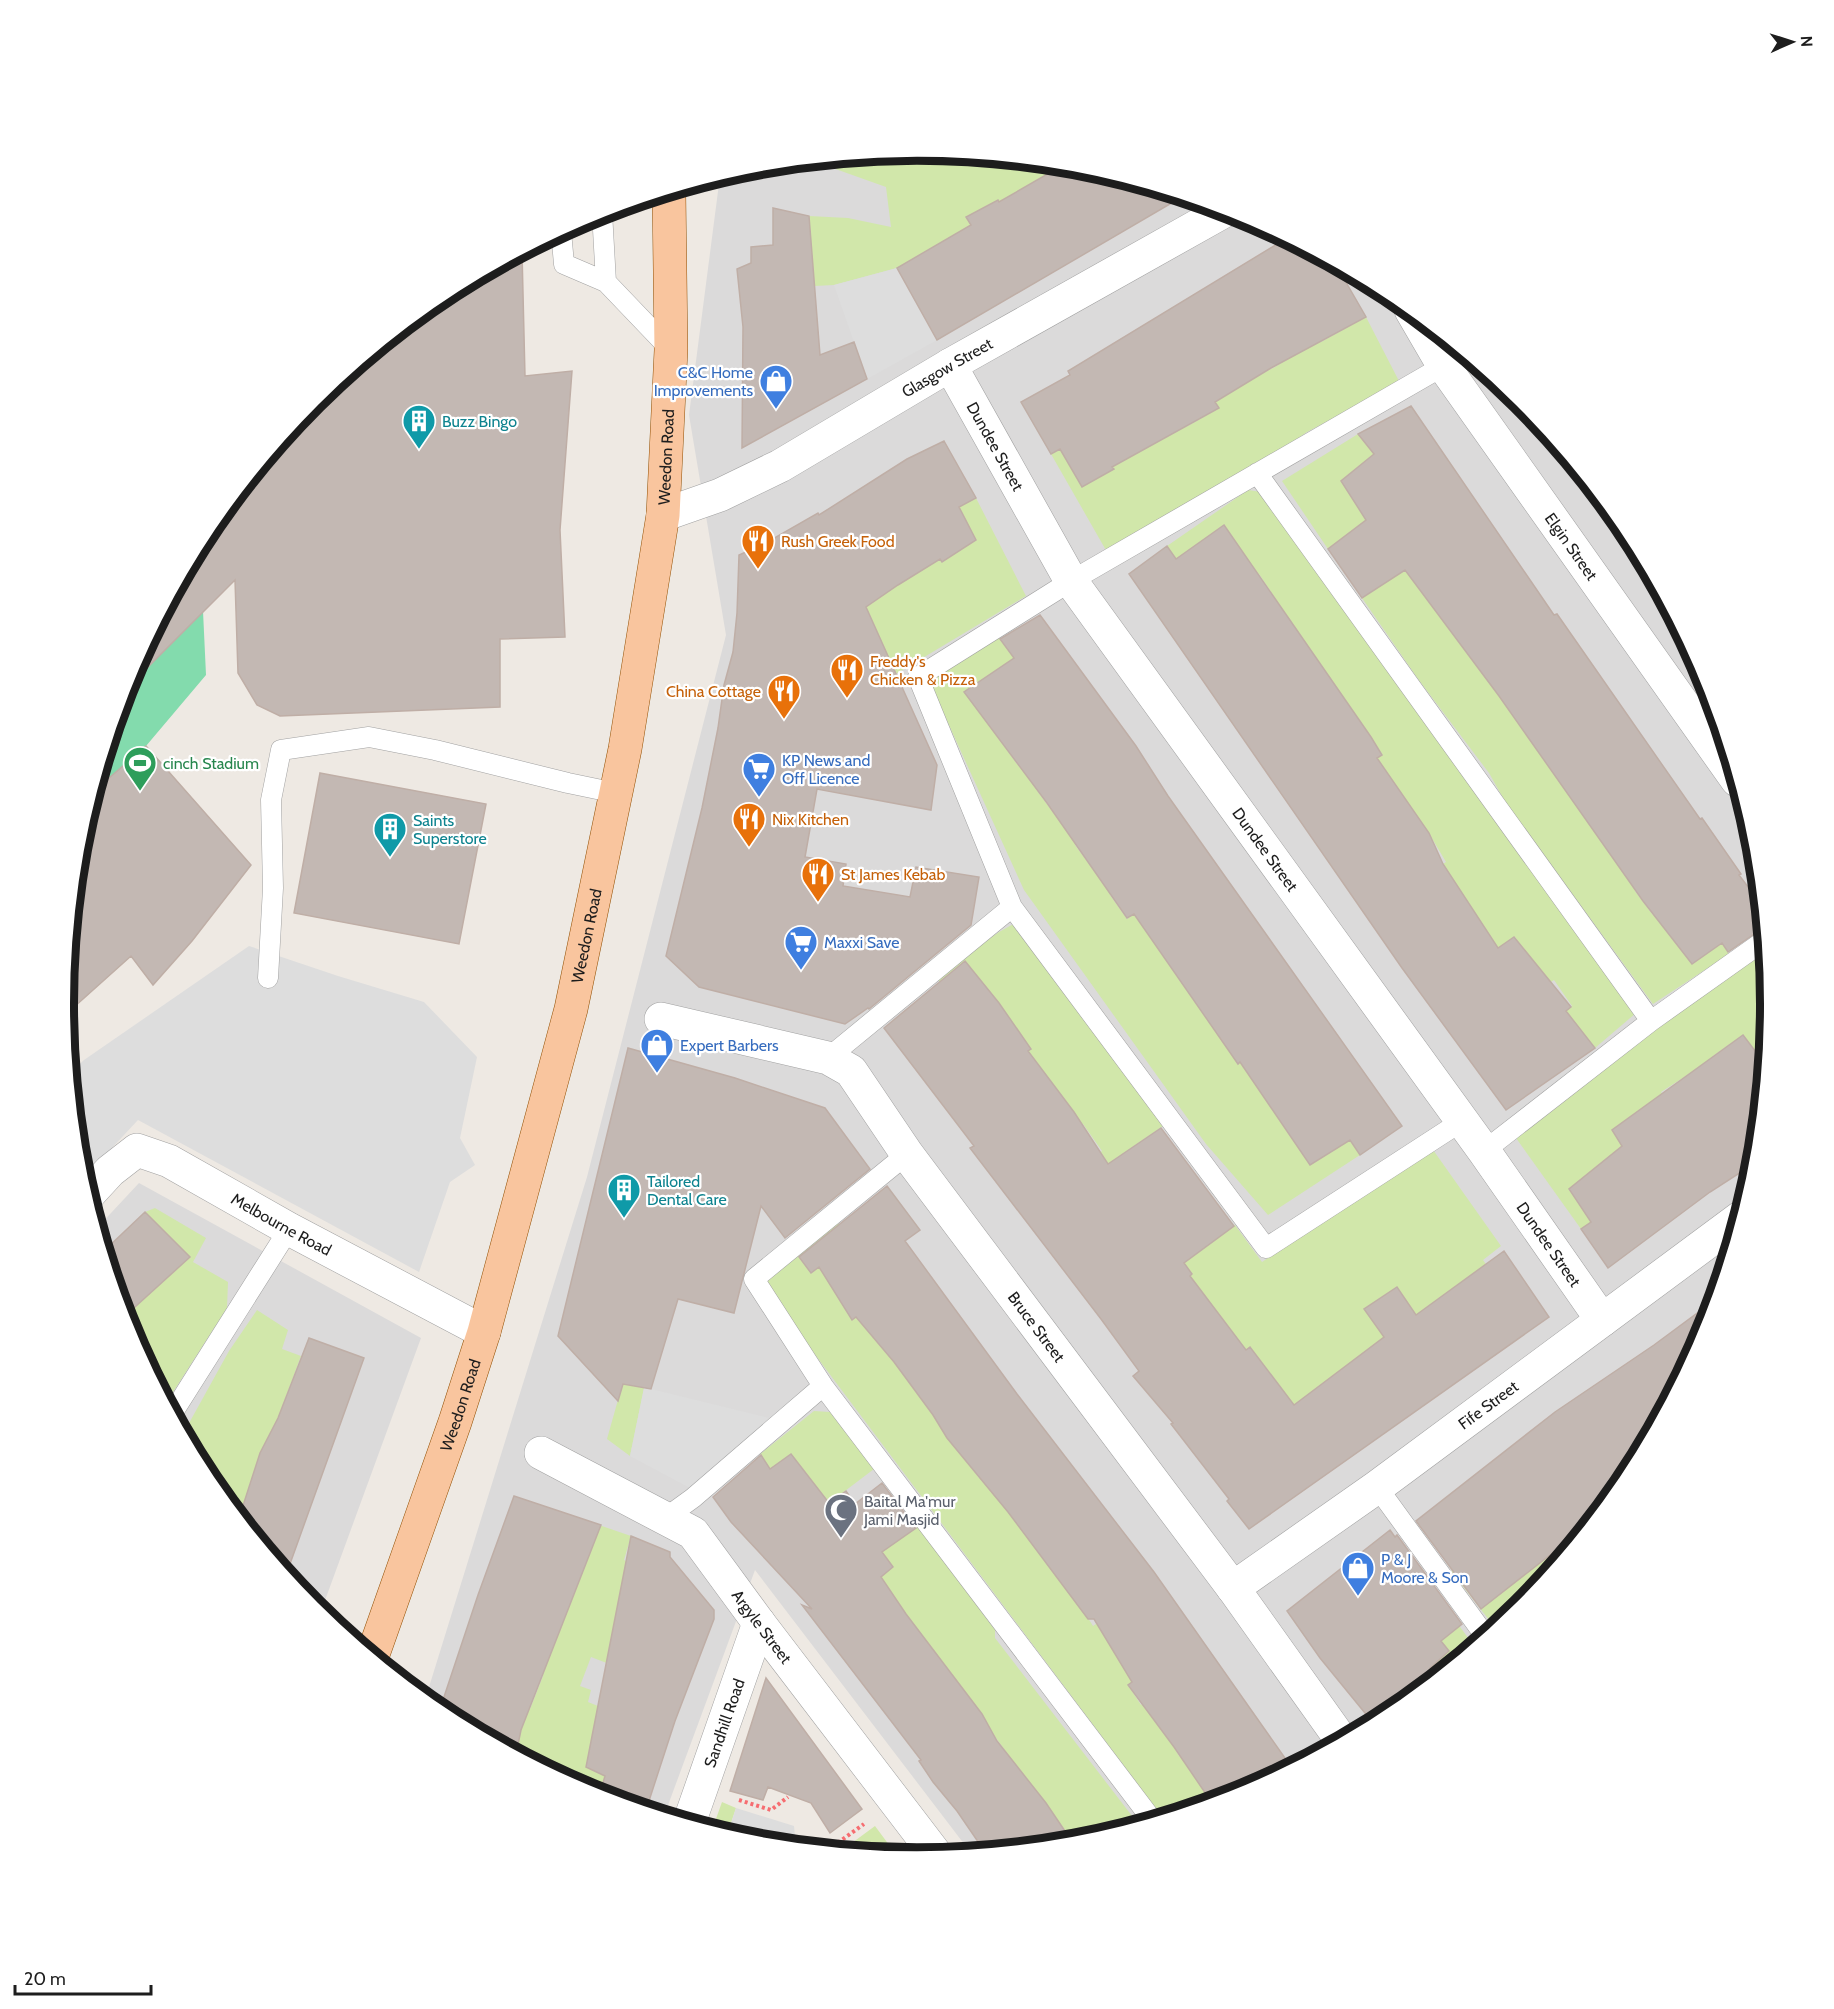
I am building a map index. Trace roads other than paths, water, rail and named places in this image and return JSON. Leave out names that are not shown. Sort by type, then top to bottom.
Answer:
[{"type":"main road","name":"Weedon Road","points":[[374,1650],[455,1422],[484,1332],[571,1009],[625,749],[663,515],[671,350],[669,199]]},
{"type":"street","name":"Glasgow Street","points":[[663,515],[720,495],[780,466],[950,364],[1215,216]]},
{"type":"street","name":"Elgin Street","points":[[1436,340],[1453,360],[1725,762]]},
{"type":"street","name":"Dundee Street","points":[[950,364],[1071,581],[1484,1151],[1602,1320]]},
{"type":"street","name":"Bruce Street","points":[[662,1018],[828,1058],[851,1071],[907,1154],[1233,1588],[1338,1735]]},
{"type":"street","name":"Melbourne Road","points":[[94,1188],[110,1171],[137,1150],[169,1161],[484,1332]]},
{"type":"street","name":"Fife Street","points":[[1233,1588],[1377,1487],[1732,1224]]},
{"type":"street","name":"Argyle Street","points":[[541,1453],[693,1533],[931,1848]]},
{"type":"street","name":"Sandhill Road","points":[[691,1817],[759,1623]]},
{"type":"lane","points":[[603,222],[606,282]]},
{"type":"lane","points":[[562,240],[564,264],[606,282],[671,350]]},
{"type":"lane","points":[[1453,360],[1071,581],[918,677],[1012,908],[1266,1248],[1462,1121]]},
{"type":"lane","points":[[1257,473],[1651,1021]]},
{"type":"lane","points":[[268,978],[273,888],[271,800],[281,750],[369,737],[435,750],[616,793]]},
{"type":"lane","points":[[828,1058],[1012,908]]},
{"type":"lane","points":[[1484,1151],[1651,1021],[1759,945]]},
{"type":"lane","points":[[907,1154],[754,1279],[823,1386],[1148,1815]]},
{"type":"lane","points":[[176,1407],[289,1228]]},
{"type":"lane","points":[[664,1519],[693,1498],[823,1386]]},
{"type":"lane","points":[[1377,1487],[1482,1631]]},
{"type":"place","name":"C&C Home Improvements","points":[[776,410]]},
{"type":"place","name":"Buzz Bingo","points":[[419,450]]},
{"type":"place","name":"Rush Greek Food","points":[[758,570]]},
{"type":"place","name":"Freddy's Chicken & Pizza","points":[[847,699]]},
{"type":"place","name":"China Cottage","points":[[784,720]]},
{"type":"place","name":"cinch Stadium","points":[[140,792]]},
{"type":"place","name":"KP News and Off Licence","points":[[759,798]]},
{"type":"place","name":"Nix Kitchen","points":[[749,848]]},
{"type":"place","name":"Saints Superstore","points":[[390,858]]},
{"type":"place","name":"St James Kebab","points":[[818,903]]},
{"type":"place","name":"Maxxi Save","points":[[801,971]]},
{"type":"place","name":"Expert Barbers","points":[[657,1074]]},
{"type":"place","name":"Tailored Dental Care","points":[[624,1219]]},
{"type":"place","name":"Baital Ma'mur Jami Masjid","points":[[841,1539]]},
{"type":"place","name":"P & J Moore & Son","points":[[1358,1597]]}]
